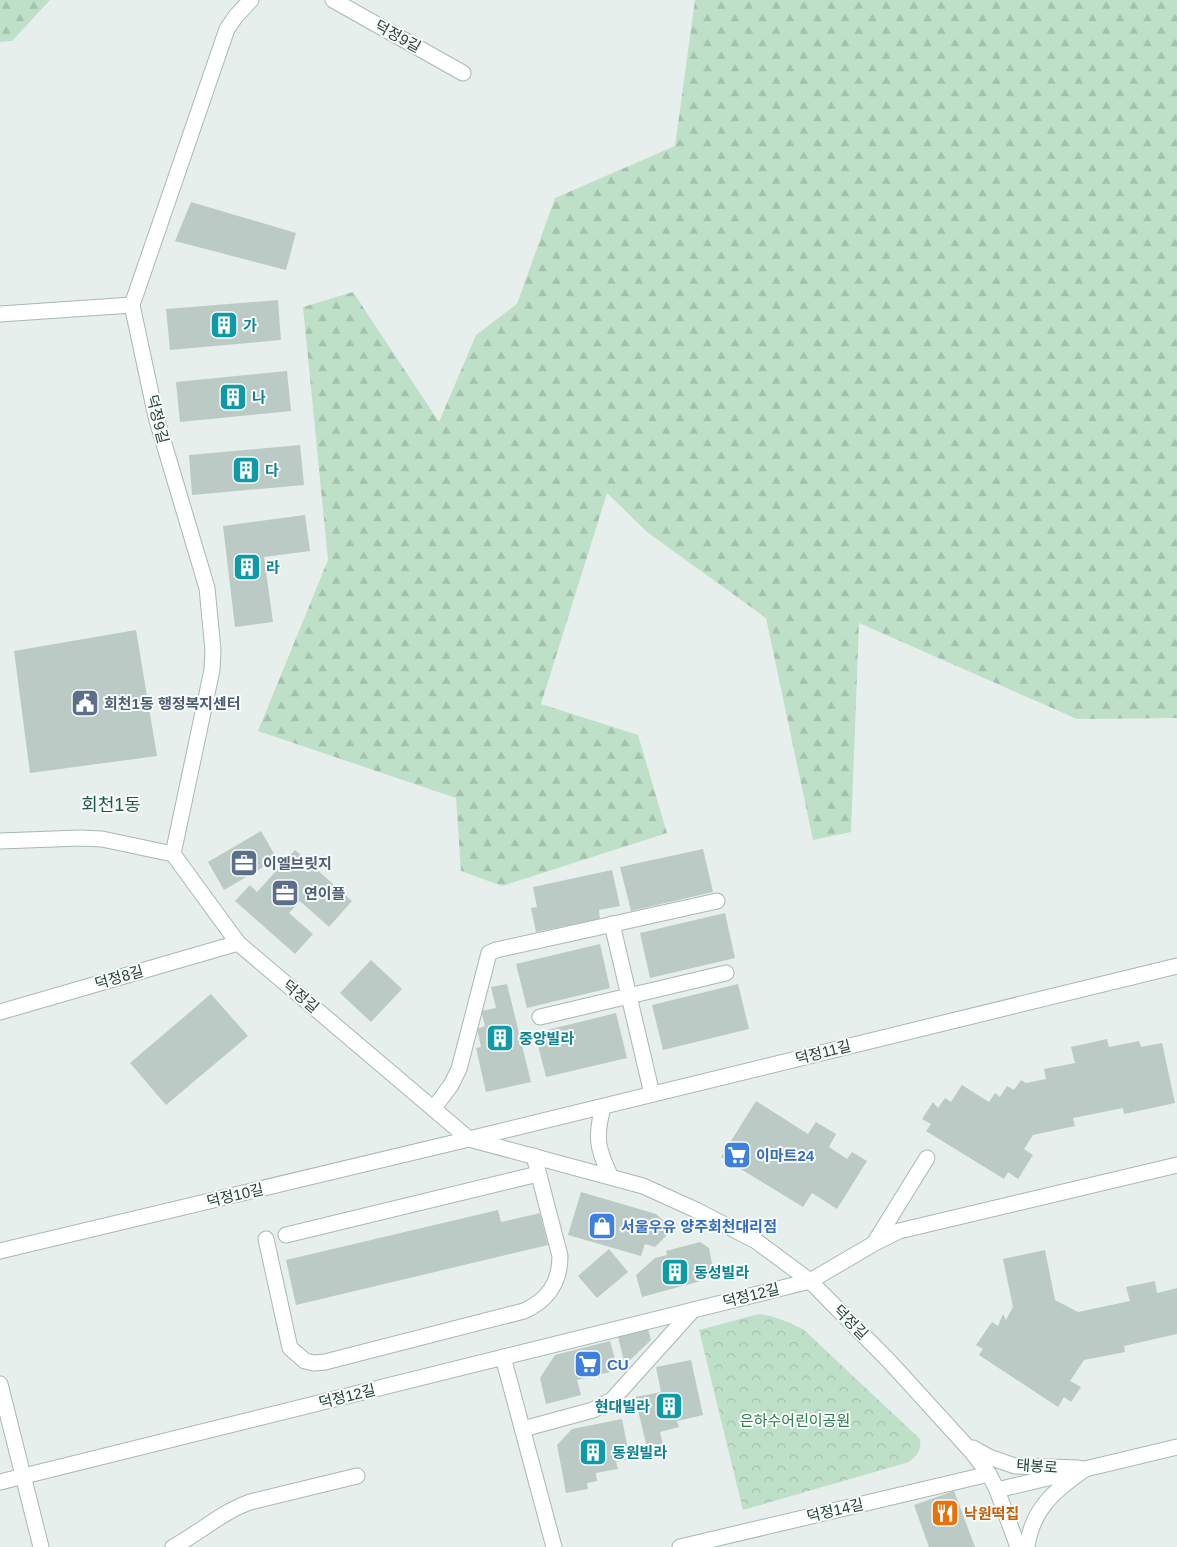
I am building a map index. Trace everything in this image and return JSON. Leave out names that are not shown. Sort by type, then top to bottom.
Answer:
[{"type":"street","points":[[0,314],[132,306],[227,29],[251,0]]},
{"type":"street","name":"덕정9길","points":[[333,0],[463,73]]},
{"type":"street","name":"덕정9길","points":[[132,306],[156,416],[207,588],[211,623],[212,670],[173,854]]},
{"type":"street","points":[[0,841],[102,839],[173,854]]},
{"type":"street","name":"덕정길","points":[[173,854],[238,943],[469,1139],[643,1186],[696,1210],[756,1242],[810,1281],[889,1361],[964,1443],[989,1474],[997,1490],[1018,1547]]},
{"type":"street","points":[[434,1108],[451,1085],[459,1069],[489,953],[717,901]]},
{"type":"street","points":[[612,924],[652,1094]]},
{"type":"street","name":"덕정8길","points":[[0,1012],[238,943]]},
{"type":"street","name":"덕정11길","points":[[469,1139],[1177,966]]},
{"type":"street","points":[[540,1017],[726,973]]},
{"type":"street","points":[[602,1107],[597,1138],[599,1150],[611,1177]]},
{"type":"street","name":"덕정10길","points":[[0,1251],[469,1139]]},
{"type":"street","points":[[266,1239],[290,1348],[305,1361],[314,1363],[325,1362],[524,1311],[535,1306],[548,1296],[556,1283],[560,1268],[560,1256],[534,1156]]},
{"type":"street","points":[[875,1242],[927,1158]]},
{"type":"street","name":"덕정12길","points":[[0,1482],[810,1281],[875,1242],[899,1231],[1177,1165]]},
{"type":"street","points":[[286,1235],[538,1174]]},
{"type":"street","points":[[523,1429],[593,1410],[612,1400],[693,1310]]},
{"type":"street","points":[[503,1358],[554,1547]]},
{"type":"street","points":[[0,1384],[41,1547]]},
{"type":"street","name":"태봉로","points":[[964,1443],[989,1457],[1015,1466],[1085,1469]]},
{"type":"street","name":"태봉로","points":[[997,1490],[1177,1447]]},
{"type":"street","points":[[1026,1547],[1028,1536],[1042,1505],[1062,1485],[1085,1469]]},
{"type":"street","name":"덕정14길","points":[[680,1547],[989,1474]]},
{"type":"street","points":[[172,1547],[199,1532],[234,1508],[250,1502],[357,1476]]},
{"type":"green space","points":[[0,0],[50,0],[12,41],[0,42]]},
{"type":"green space","points":[[695,0],[1177,0],[1177,718],[1077,719],[859,623],[851,832],[813,840],[766,618],[647,532],[607,493],[541,704],[638,735],[667,833],[502,886],[461,871],[456,798],[258,731],[328,560],[303,307],[353,292],[439,422],[476,335],[517,304],[555,198],[675,146]]},
{"type":"green space","name":"은하수어린이공원","points":[[759,1314],[776,1318],[803,1329],[920,1439],[919,1450],[914,1457],[909,1462],[743,1510],[699,1330]]},
{"type":"building","points":[[191,202],[296,233],[286,270],[175,241]]},
{"type":"building","name":"가","points":[[278,300],[281,340],[170,350],[166,309]]},
{"type":"building","name":"나","points":[[287,371],[291,411],[180,422],[176,382]]},
{"type":"building","name":"다","points":[[300,445],[304,485],[192,495],[189,455]]},
{"type":"building","name":"라","points":[[305,515],[310,551],[264,557],[273,622],[235,627],[223,526]]},
{"type":"building","name":"회천1동 행정복지센터","points":[[136,630],[157,756],[30,773],[14,651]]},
{"type":"building","points":[[261,831],[277,859],[224,890],[208,862]]},
{"type":"building","points":[[703,849],[713,892],[631,911],[620,867]]},
{"type":"building","points":[[295,850],[352,901],[329,927],[300,901],[289,913],[313,934],[295,954],[235,901],[250,885],[257,892]]},
{"type":"building","points":[[612,870],[620,906],[599,910],[600,919],[536,932],[531,908],[537,907],[533,887]]},
{"type":"building","points":[[725,913],[735,958],[650,978],[640,933]]},
{"type":"building","points":[[600,944],[610,988],[527,1008],[516,964]]},
{"type":"building","points":[[371,960],[402,989],[371,1022],[340,993]]},
{"type":"building","name":"중앙빌라","points":[[507,984],[531,1082],[486,1092],[476,1048],[481,1047],[477,1029],[485,1026],[481,1011],[496,1008],[491,987]]},
{"type":"building","points":[[738,984],[749,1029],[663,1050],[652,1005]]},
{"type":"building","points":[[211,994],[248,1036],[166,1105],[130,1063]]},
{"type":"building","points":[[616,1013],[627,1058],[546,1077],[535,1033]]},
{"type":"building","points":[[1107,1039],[1109,1047],[1139,1041],[1141,1047],[1162,1043],[1175,1103],[1124,1114],[1123,1108],[1073,1118],[1075,1126],[1033,1135],[1024,1149],[1033,1155],[1018,1179],[1008,1172],[1004,1179],[926,1131],[931,1124],[922,1119],[933,1102],[938,1108],[945,1098],[951,1102],[962,1085],[989,1102],[995,1093],[1000,1097],[1007,1086],[1014,1090],[1021,1080],[1026,1083],[1046,1079],[1044,1069],[1075,1063],[1071,1047]]},
{"type":"building","points":[[756,1101],[808,1134],[816,1122],[836,1134],[829,1147],[847,1159],[852,1152],[867,1161],[837,1209],[812,1193],[803,1207],[721,1157]]},
{"type":"building","points":[[581,1192],[656,1214],[673,1229],[655,1247],[645,1244],[641,1256],[568,1235]]},
{"type":"building","points":[[498,1210],[501,1222],[540,1213],[548,1245],[296,1305],[286,1260]]},
{"type":"building","name":"동성빌라","points":[[700,1242],[709,1248],[713,1269],[708,1279],[642,1297],[636,1275],[655,1258],[667,1255],[666,1251]]},
{"type":"building","points":[[609,1249],[628,1272],[597,1298],[578,1276]]},
{"type":"building","points":[[1045,1250],[1055,1300],[1078,1312],[1130,1301],[1126,1287],[1155,1281],[1157,1293],[1177,1288],[1177,1334],[1124,1346],[1125,1352],[1084,1360],[1070,1381],[1081,1387],[1071,1402],[1064,1397],[1058,1407],[979,1355],[983,1349],[976,1345],[992,1322],[998,1326],[1003,1314],[1006,1320],[1013,1307],[1003,1259]]},
{"type":"building","points":[[648,1329],[651,1340],[625,1365],[618,1337]]},
{"type":"building","points":[[610,1341],[618,1370],[577,1380],[581,1395],[546,1404],[540,1378],[555,1355]]},
{"type":"building","name":"현대빌라","points":[[691,1360],[703,1415],[677,1421],[679,1427],[660,1432],[663,1445],[647,1448],[635,1397],[661,1392],[656,1367]]},
{"type":"building","name":"동원빌라","points":[[622,1419],[630,1459],[616,1462],[618,1469],[596,1473],[597,1481],[587,1483],[588,1489],[566,1493],[557,1445],[572,1429]]},
{"type":"building","points":[[954,1491],[975,1547],[929,1547],[914,1505]]},
{"type":"place","name":"가","points":[[224,325]]},
{"type":"place","name":"나","points":[[233,397]]},
{"type":"place","name":"다","points":[[246,470]]},
{"type":"place","name":"라","points":[[247,567]]},
{"type":"place","name":"회천1동 행정복지센터","points":[[85,703]]},
{"type":"place","name":"이엘브릿지","points":[[244,863]]},
{"type":"place","name":"연이플","points":[[285,893]]},
{"type":"place","name":"중앙빌라","points":[[500,1038]]},
{"type":"place","name":"이마트24","points":[[737,1155]]},
{"type":"place","name":"서울우유 양주회천대리점","points":[[602,1226]]},
{"type":"place","name":"동성빌라","points":[[675,1272]]},
{"type":"place","name":"CU","points":[[588,1364]]},
{"type":"place","name":"현대빌라","points":[[669,1406]]},
{"type":"place","name":"동원빌라","points":[[593,1452]]},
{"type":"place","name":"낙원떡집","points":[[945,1513]]},
{"type":"district","name":"회천1동","points":[[111,805]]}]
